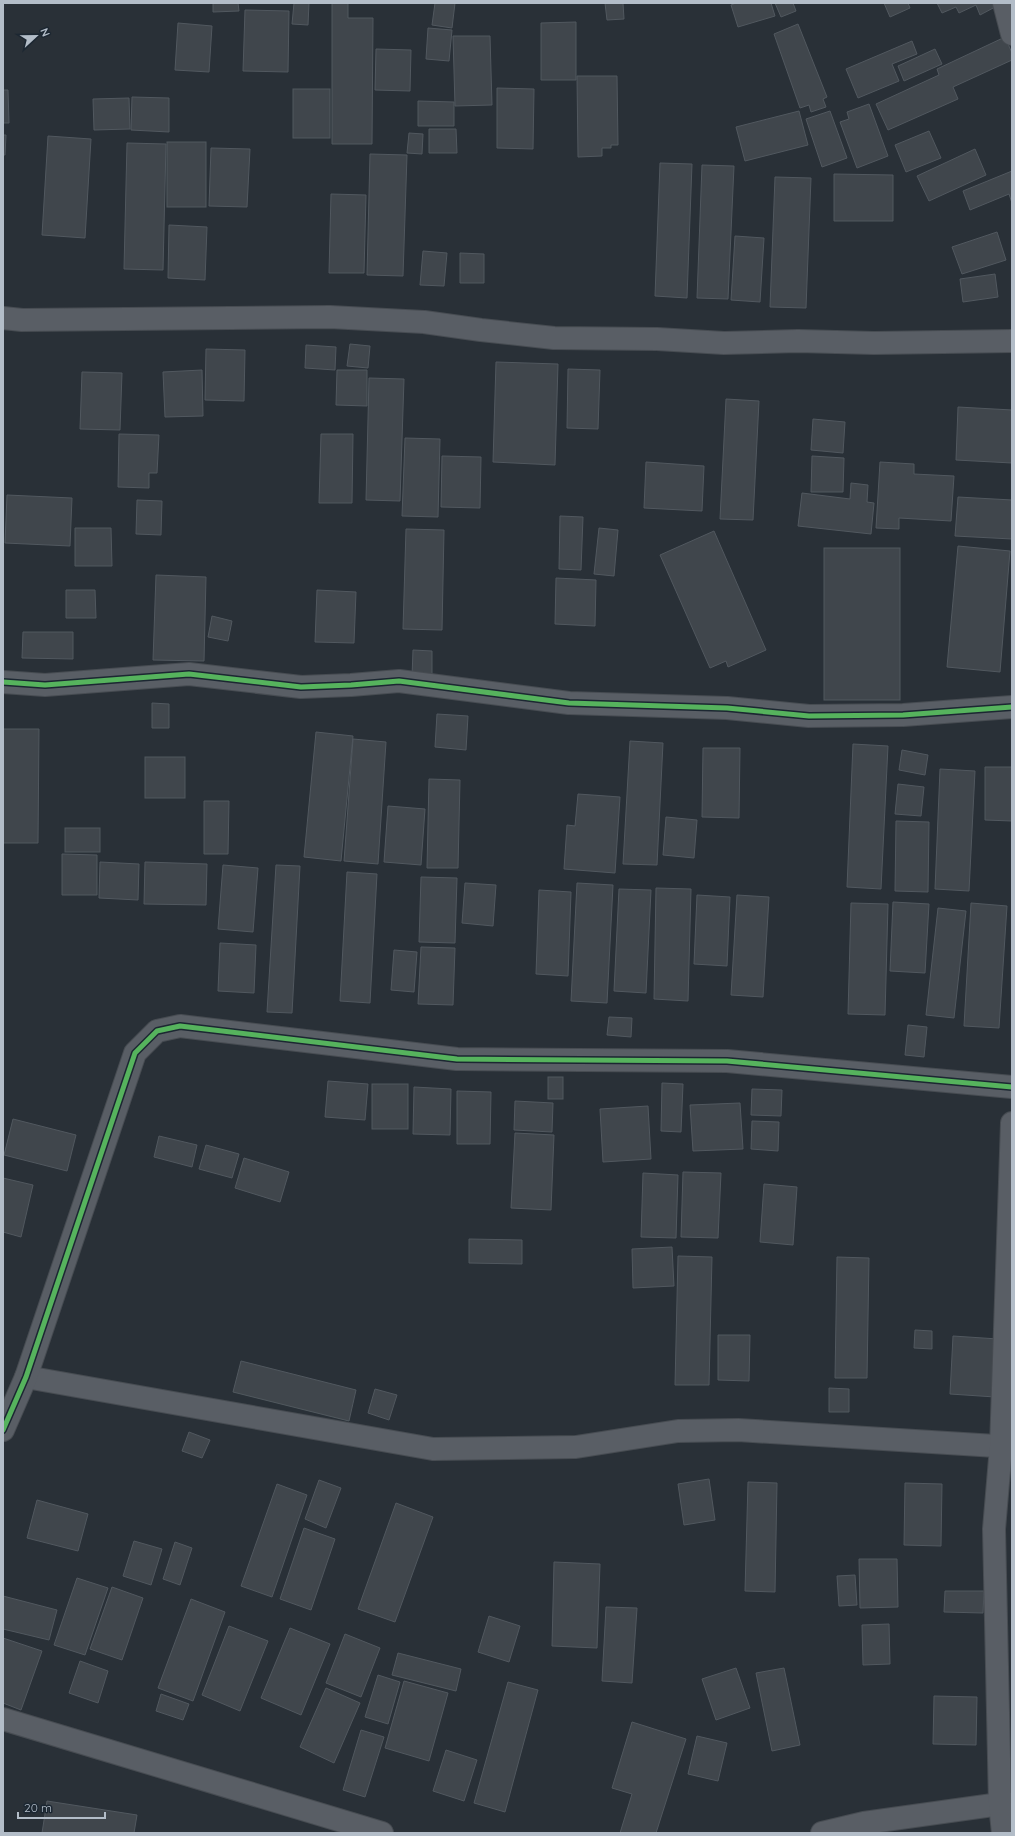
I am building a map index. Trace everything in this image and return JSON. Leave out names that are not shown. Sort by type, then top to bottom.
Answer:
[{"type":"street","points":[[1004,3],[1012,34]]},
{"type":"street","points":[[3,318],[22,320],[330,317],[424,322],[554,338],[657,339],[724,343],[1012,341]]},
{"type":"street","points":[[3,682],[45,685],[189,674],[301,687],[351,686],[399,681],[569,703],[727,708],[809,716],[903,715],[1012,707]]},
{"type":"street","points":[[3,1430],[26,1377],[135,1053],[157,1031],[180,1026],[457,1059],[727,1061],[1012,1087]]},
{"type":"street","points":[[1004,1833],[1006,1804],[994,1529],[1007,1447],[1012,1123]]},
{"type":"street","points":[[26,1377],[433,1450],[576,1448],[678,1431],[738,1430],[1007,1447]]},
{"type":"street","points":[[3,1719],[382,1833]]},
{"type":"street","points":[[822,1833],[864,1823],[1006,1804]]},
{"type":"building","points":[[213,3],[238,3],[239,11],[213,12]]},
{"type":"building","points":[[294,3],[309,3],[308,25],[292,24]]},
{"type":"building","points":[[332,3],[348,3],[348,18],[373,18],[372,144],[332,144]]},
{"type":"building","points":[[435,3],[455,3],[452,28],[432,25]]},
{"type":"building","points":[[605,3],[623,3],[624,19],[607,20]]},
{"type":"building","points":[[736,3],[771,3],[775,16],[738,27],[731,5]]},
{"type":"building","points":[[775,3],[793,3],[796,11],[781,17]]},
{"type":"building","points":[[884,3],[908,3],[910,8],[890,17]]},
{"type":"building","points":[[937,3],[996,3],[997,6],[980,15],[976,5],[959,13],[956,7],[942,13]]},
{"type":"building","points":[[245,10],[289,11],[288,72],[243,71]]},
{"type":"building","points":[[576,22],[576,80],[541,80],[541,23]]},
{"type":"building","points":[[178,23],[212,26],[209,72],[175,70]]},
{"type":"building","points":[[798,24],[827,97],[823,99],[826,107],[811,112],[809,105],[800,108],[774,34]]},
{"type":"building","points":[[428,28],[452,30],[449,61],[426,59]]},
{"type":"building","points":[[453,36],[490,36],[492,105],[455,106]]},
{"type":"building","points":[[1005,37],[1012,53],[1012,60],[953,87],[958,99],[888,130],[876,104],[939,75],[937,69]]},
{"type":"building","points":[[912,41],[917,54],[892,64],[899,81],[858,98],[846,69]]},
{"type":"building","points":[[376,49],[411,50],[410,91],[375,90]]},
{"type":"building","points":[[935,49],[942,64],[904,81],[898,66]]},
{"type":"building","points":[[577,76],[617,76],[618,145],[611,145],[611,148],[602,148],[602,156],[578,157]]},
{"type":"building","points":[[497,88],[534,89],[533,149],[497,148]]},
{"type":"building","points":[[293,89],[330,89],[330,138],[293,138]]},
{"type":"building","points":[[3,90],[8,90],[9,123],[3,123]]},
{"type":"building","points":[[132,97],[169,98],[169,132],[131,130]]},
{"type":"building","points":[[129,98],[130,129],[94,130],[93,99]]},
{"type":"building","points":[[418,101],[454,102],[454,126],[418,126]]},
{"type":"building","points":[[869,104],[888,156],[857,168],[840,122],[849,119],[847,112]]},
{"type":"building","points":[[799,111],[808,145],[745,161],[736,127]]},
{"type":"building","points":[[830,111],[847,158],[822,167],[806,119]]},
{"type":"building","points":[[429,129],[456,129],[457,153],[429,153]]},
{"type":"building","points":[[929,131],[941,158],[906,172],[895,145]]},
{"type":"building","points":[[409,133],[423,134],[422,154],[407,153]]},
{"type":"building","points":[[3,135],[6,135],[5,155],[3,155]]},
{"type":"building","points":[[48,136],[91,139],[85,238],[42,235]]},
{"type":"building","points":[[167,142],[206,142],[206,207],[167,207]]},
{"type":"building","points":[[127,143],[166,144],[163,270],[124,269]]},
{"type":"building","points":[[211,148],[250,149],[247,207],[209,206]]},
{"type":"building","points":[[975,149],[986,175],[929,201],[917,176]]},
{"type":"building","points":[[370,154],[407,155],[403,276],[367,275]]},
{"type":"building","points":[[660,163],[692,164],[687,298],[655,296]]},
{"type":"building","points":[[702,165],[734,166],[728,299],[697,298]]},
{"type":"building","points":[[1012,171],[1012,203],[1009,194],[970,210],[963,191]]},
{"type":"building","points":[[834,174],[893,175],[893,221],[834,221]]},
{"type":"building","points":[[775,177],[811,178],[806,308],[770,307]]},
{"type":"building","points":[[331,194],[366,195],[364,273],[329,273]]},
{"type":"building","points":[[169,225],[207,227],[205,280],[168,278]]},
{"type":"building","points":[[997,232],[1006,260],[962,274],[952,247]]},
{"type":"building","points":[[735,236],[764,238],[760,302],[731,300]]},
{"type":"building","points":[[423,251],[447,253],[444,286],[420,285]]},
{"type":"building","points":[[460,253],[484,254],[484,283],[460,283]]},
{"type":"building","points":[[995,274],[998,297],[963,302],[960,279]]},
{"type":"building","points":[[350,344],[370,346],[368,368],[347,366]]},
{"type":"building","points":[[306,345],[336,347],[335,370],[305,368]]},
{"type":"building","points":[[206,349],[245,350],[244,401],[205,400]]},
{"type":"building","points":[[496,362],[558,364],[555,465],[493,462]]},
{"type":"building","points":[[568,369],[600,370],[598,429],[567,428]]},
{"type":"building","points":[[202,370],[203,416],[165,417],[163,372]]},
{"type":"building","points":[[337,370],[367,370],[367,406],[336,405]]},
{"type":"building","points":[[82,372],[122,373],[120,430],[80,429]]},
{"type":"building","points":[[369,378],[404,379],[400,501],[366,500]]},
{"type":"building","points":[[726,399],[759,401],[753,520],[720,519]]},
{"type":"building","points":[[958,407],[1012,410],[1012,463],[956,460]]},
{"type":"building","points":[[813,419],[845,422],[843,453],[811,450]]},
{"type":"building","points":[[119,434],[159,435],[157,473],[149,473],[149,488],[118,487]]},
{"type":"building","points":[[321,434],[353,434],[352,503],[319,503]]},
{"type":"building","points":[[405,438],[440,439],[438,517],[402,516]]},
{"type":"building","points":[[442,456],[481,457],[480,508],[441,507]]},
{"type":"building","points":[[812,456],[844,458],[843,492],[811,492]]},
{"type":"building","points":[[646,462],[704,466],[702,511],[644,508]]},
{"type":"building","points":[[880,462],[914,464],[914,474],[954,476],[951,521],[899,518],[899,529],[876,528]]},
{"type":"building","points":[[851,483],[868,485],[867,502],[874,503],[871,534],[798,526],[802,493],[850,499]]},
{"type":"building","points":[[7,495],[72,498],[70,546],[5,543]]},
{"type":"building","points":[[958,497],[1012,500],[1012,539],[955,536]]},
{"type":"building","points":[[137,500],[162,501],[161,535],[136,534]]},
{"type":"building","points":[[560,516],[583,517],[581,570],[559,569]]},
{"type":"building","points":[[75,528],[111,528],[112,566],[75,566]]},
{"type":"building","points":[[599,528],[618,530],[614,576],[594,574]]},
{"type":"building","points":[[406,529],[444,530],[442,630],[403,629]]},
{"type":"building","points":[[714,531],[766,650],[728,667],[726,661],[710,668],[660,555]]},
{"type":"building","points":[[958,546],[1010,551],[1000,672],[947,667]]},
{"type":"building","points":[[824,548],[900,548],[900,700],[824,700]]},
{"type":"building","points":[[156,575],[206,577],[204,661],[153,660]]},
{"type":"building","points":[[556,578],[596,580],[595,626],[555,624]]},
{"type":"building","points":[[66,590],[95,590],[96,618],[66,618]]},
{"type":"building","points":[[317,590],[356,592],[354,643],[315,642]]},
{"type":"building","points":[[212,616],[232,621],[228,641],[208,637]]},
{"type":"building","points":[[23,632],[73,632],[73,659],[22,658]]},
{"type":"building","points":[[413,650],[432,651],[432,677],[412,677]]},
{"type":"building","points":[[152,703],[169,704],[169,728],[152,728]]},
{"type":"building","points":[[437,714],[468,716],[466,750],[435,747]]},
{"type":"building","points":[[3,729],[39,729],[38,843],[3,843]]},
{"type":"building","points":[[316,732],[353,736],[341,861],[304,857]]},
{"type":"building","points":[[353,739],[386,742],[378,864],[344,861]]},
{"type":"building","points":[[630,741],[663,743],[657,865],[623,864]]},
{"type":"building","points":[[853,744],[888,746],[881,889],[847,887]]},
{"type":"building","points":[[703,748],[740,748],[739,818],[702,817]]},
{"type":"building","points":[[902,750],[928,755],[925,775],[899,770]]},
{"type":"building","points":[[145,757],[185,757],[185,798],[145,798]]},
{"type":"building","points":[[985,767],[1012,767],[1012,821],[985,820]]},
{"type":"building","points":[[940,769],[975,771],[969,891],[935,889]]},
{"type":"building","points":[[429,779],[460,780],[458,868],[427,868]]},
{"type":"building","points":[[898,784],[924,787],[921,816],[895,814]]},
{"type":"building","points":[[578,794],[620,797],[615,873],[564,869],[567,825],[575,826]]},
{"type":"building","points":[[204,801],[229,801],[228,854],[204,854]]},
{"type":"building","points":[[388,806],[425,809],[421,865],[384,862]]},
{"type":"building","points":[[666,817],[697,820],[694,858],[663,855]]},
{"type":"building","points":[[896,821],[929,822],[928,892],[895,891]]},
{"type":"building","points":[[65,828],[100,828],[100,852],[65,852]]},
{"type":"building","points":[[62,854],[97,855],[97,895],[62,895]]},
{"type":"building","points":[[100,862],[139,864],[138,900],[99,898]]},
{"type":"building","points":[[145,862],[207,864],[206,905],[144,904]]},
{"type":"building","points":[[223,865],[258,868],[253,932],[218,929]]},
{"type":"building","points":[[276,865],[300,866],[292,1013],[267,1012]]},
{"type":"building","points":[[347,872],[377,874],[370,1003],[340,1001]]},
{"type":"building","points":[[421,877],[457,878],[455,943],[419,942]]},
{"type":"building","points":[[465,883],[496,885],[493,926],[462,923]]},
{"type":"building","points":[[577,883],[613,885],[607,1003],[571,1001]]},
{"type":"building","points":[[656,888],[691,889],[688,1001],[654,999]]},
{"type":"building","points":[[619,889],[651,890],[646,993],[614,991]]},
{"type":"building","points":[[539,890],[571,892],[568,976],[536,974]]},
{"type":"building","points":[[697,895],[730,897],[727,966],[694,964]]},
{"type":"building","points":[[737,895],[769,897],[763,997],[731,995]]},
{"type":"building","points":[[893,902],[929,904],[925,973],[890,971]]},
{"type":"building","points":[[851,903],[888,904],[885,1015],[848,1014]]},
{"type":"building","points":[[971,903],[1007,906],[999,1028],[964,1026]]},
{"type":"building","points":[[938,908],[966,911],[954,1018],[926,1015]]},
{"type":"building","points":[[220,943],[256,945],[254,993],[218,991]]},
{"type":"building","points":[[421,947],[455,948],[453,1005],[418,1004]]},
{"type":"building","points":[[394,950],[417,952],[414,992],[391,990]]},
{"type":"building","points":[[609,1017],[632,1018],[631,1037],[607,1035]]},
{"type":"building","points":[[908,1025],[927,1027],[924,1057],[905,1055]]},
{"type":"building","points":[[548,1077],[563,1077],[563,1099],[548,1099]]},
{"type":"building","points":[[328,1081],[368,1084],[365,1120],[325,1117]]},
{"type":"building","points":[[662,1083],[683,1084],[681,1132],[661,1131]]},
{"type":"building","points":[[372,1084],[408,1084],[408,1129],[372,1129]]},
{"type":"building","points":[[414,1087],[451,1089],[450,1135],[413,1134]]},
{"type":"building","points":[[752,1089],[782,1090],[781,1116],[751,1115]]},
{"type":"building","points":[[457,1091],[491,1092],[490,1144],[457,1144]]},
{"type":"building","points":[[515,1101],[553,1103],[552,1132],[514,1130]]},
{"type":"building","points":[[740,1103],[743,1149],[693,1151],[690,1105]]},
{"type":"building","points":[[648,1106],[651,1159],[603,1162],[600,1109]]},
{"type":"building","points":[[13,1119],[76,1135],[67,1171],[4,1155]]},
{"type":"building","points":[[752,1121],[779,1122],[778,1151],[751,1149]]},
{"type":"building","points":[[515,1133],[554,1135],[551,1210],[511,1208]]},
{"type":"building","points":[[159,1136],[197,1145],[192,1167],[154,1157]]},
{"type":"building","points":[[206,1145],[239,1154],[232,1178],[199,1169]]},
{"type":"building","points":[[244,1158],[289,1172],[280,1202],[235,1188]]},
{"type":"building","points":[[683,1172],[721,1173],[718,1238],[681,1237]]},
{"type":"building","points":[[643,1173],[678,1175],[676,1238],[641,1237]]},
{"type":"building","points":[[3,1178],[33,1185],[21,1237],[3,1232]]},
{"type":"building","points":[[764,1184],[797,1187],[793,1245],[760,1242]]},
{"type":"building","points":[[469,1239],[522,1240],[522,1264],[469,1263]]},
{"type":"building","points":[[672,1247],[674,1286],[633,1288],[632,1249]]},
{"type":"building","points":[[678,1256],[712,1257],[709,1385],[675,1385]]},
{"type":"building","points":[[837,1257],[869,1258],[867,1378],[835,1378]]},
{"type":"building","points":[[915,1330],[932,1331],[932,1349],[914,1348]]},
{"type":"building","points":[[718,1335],[750,1335],[749,1381],[718,1380]]},
{"type":"building","points":[[953,1336],[998,1339],[995,1397],[950,1394]]},
{"type":"building","points":[[241,1361],[356,1390],[349,1421],[233,1392]]},
{"type":"building","points":[[829,1388],[849,1389],[849,1412],[829,1412]]},
{"type":"building","points":[[375,1389],[397,1395],[389,1420],[368,1413]]},
{"type":"building","points":[[189,1432],[210,1440],[202,1458],[182,1451]]},
{"type":"building","points":[[709,1479],[715,1520],[684,1525],[678,1484]]},
{"type":"building","points":[[319,1480],[341,1488],[326,1528],[305,1519]]},
{"type":"building","points":[[748,1482],[777,1483],[775,1592],[745,1591]]},
{"type":"building","points":[[905,1483],[942,1484],[941,1546],[904,1545]]},
{"type":"building","points":[[277,1484],[307,1495],[272,1597],[241,1586]]},
{"type":"building","points":[[37,1500],[88,1514],[78,1551],[27,1538]]},
{"type":"building","points":[[396,1503],[433,1517],[395,1622],[358,1609]]},
{"type":"building","points":[[304,1528],[335,1539],[311,1610],[280,1599]]},
{"type":"building","points":[[134,1541],[162,1549],[151,1585],[123,1576]]},
{"type":"building","points":[[175,1542],[192,1548],[180,1585],[163,1579]]},
{"type":"building","points":[[859,1559],[897,1559],[898,1607],[860,1608]]},
{"type":"building","points":[[554,1562],[600,1564],[597,1648],[552,1646]]},
{"type":"building","points":[[855,1575],[857,1605],[839,1606],[837,1576]]},
{"type":"building","points":[[77,1578],[108,1588],[85,1655],[54,1645]]},
{"type":"building","points":[[112,1587],[143,1598],[122,1660],[90,1649]]},
{"type":"building","points":[[945,1591],[984,1591],[983,1613],[944,1612]]},
{"type":"building","points":[[3,1596],[57,1610],[49,1640],[3,1629]]},
{"type":"building","points":[[191,1599],[225,1612],[193,1701],[158,1688]]},
{"type":"building","points":[[606,1607],[637,1608],[632,1683],[602,1681]]},
{"type":"building","points":[[489,1616],[520,1626],[509,1662],[478,1652]]},
{"type":"building","points":[[889,1624],[890,1664],[863,1665],[862,1625]]},
{"type":"building","points":[[229,1626],[268,1641],[240,1711],[202,1695]]},
{"type":"building","points":[[290,1628],[330,1644],[301,1715],[261,1698]]},
{"type":"building","points":[[345,1634],[380,1648],[361,1697],[326,1683]]},
{"type":"building","points":[[3,1638],[42,1651],[21,1710],[3,1703]]},
{"type":"building","points":[[398,1653],[461,1669],[456,1691],[392,1675]]},
{"type":"building","points":[[80,1661],[108,1671],[98,1703],[69,1693]]},
{"type":"building","points":[[736,1668],[750,1708],[716,1720],[702,1679]]},
{"type":"building","points":[[784,1668],[800,1745],[772,1751],[756,1673]]},
{"type":"building","points":[[378,1675],[400,1682],[388,1724],[365,1717]]},
{"type":"building","points":[[404,1681],[448,1693],[429,1761],[385,1748]]},
{"type":"building","points":[[508,1682],[538,1690],[505,1812],[474,1803]]},
{"type":"building","points":[[326,1688],[360,1703],[334,1763],[300,1747]]},
{"type":"building","points":[[161,1694],[189,1704],[183,1720],[156,1711]]},
{"type":"building","points":[[934,1696],[977,1697],[976,1745],[933,1744]]},
{"type":"building","points":[[632,1722],[686,1739],[656,1833],[620,1833],[632,1794],[612,1788]]},
{"type":"building","points":[[361,1730],[384,1737],[365,1797],[343,1790]]},
{"type":"building","points":[[697,1736],[727,1743],[718,1781],[688,1774]]},
{"type":"building","points":[[446,1750],[477,1760],[464,1801],[433,1791]]},
{"type":"building","points":[[47,1801],[137,1815],[134,1833],[42,1833]]},
{"type":"cycle path","points":[[3,682],[45,685],[189,674],[301,687],[399,681],[569,703],[727,708],[809,716],[903,715],[1012,707]]},
{"type":"cycle path","points":[[3,1430],[26,1377],[135,1053],[157,1031],[180,1026],[457,1059],[727,1061],[1012,1087]]}]
